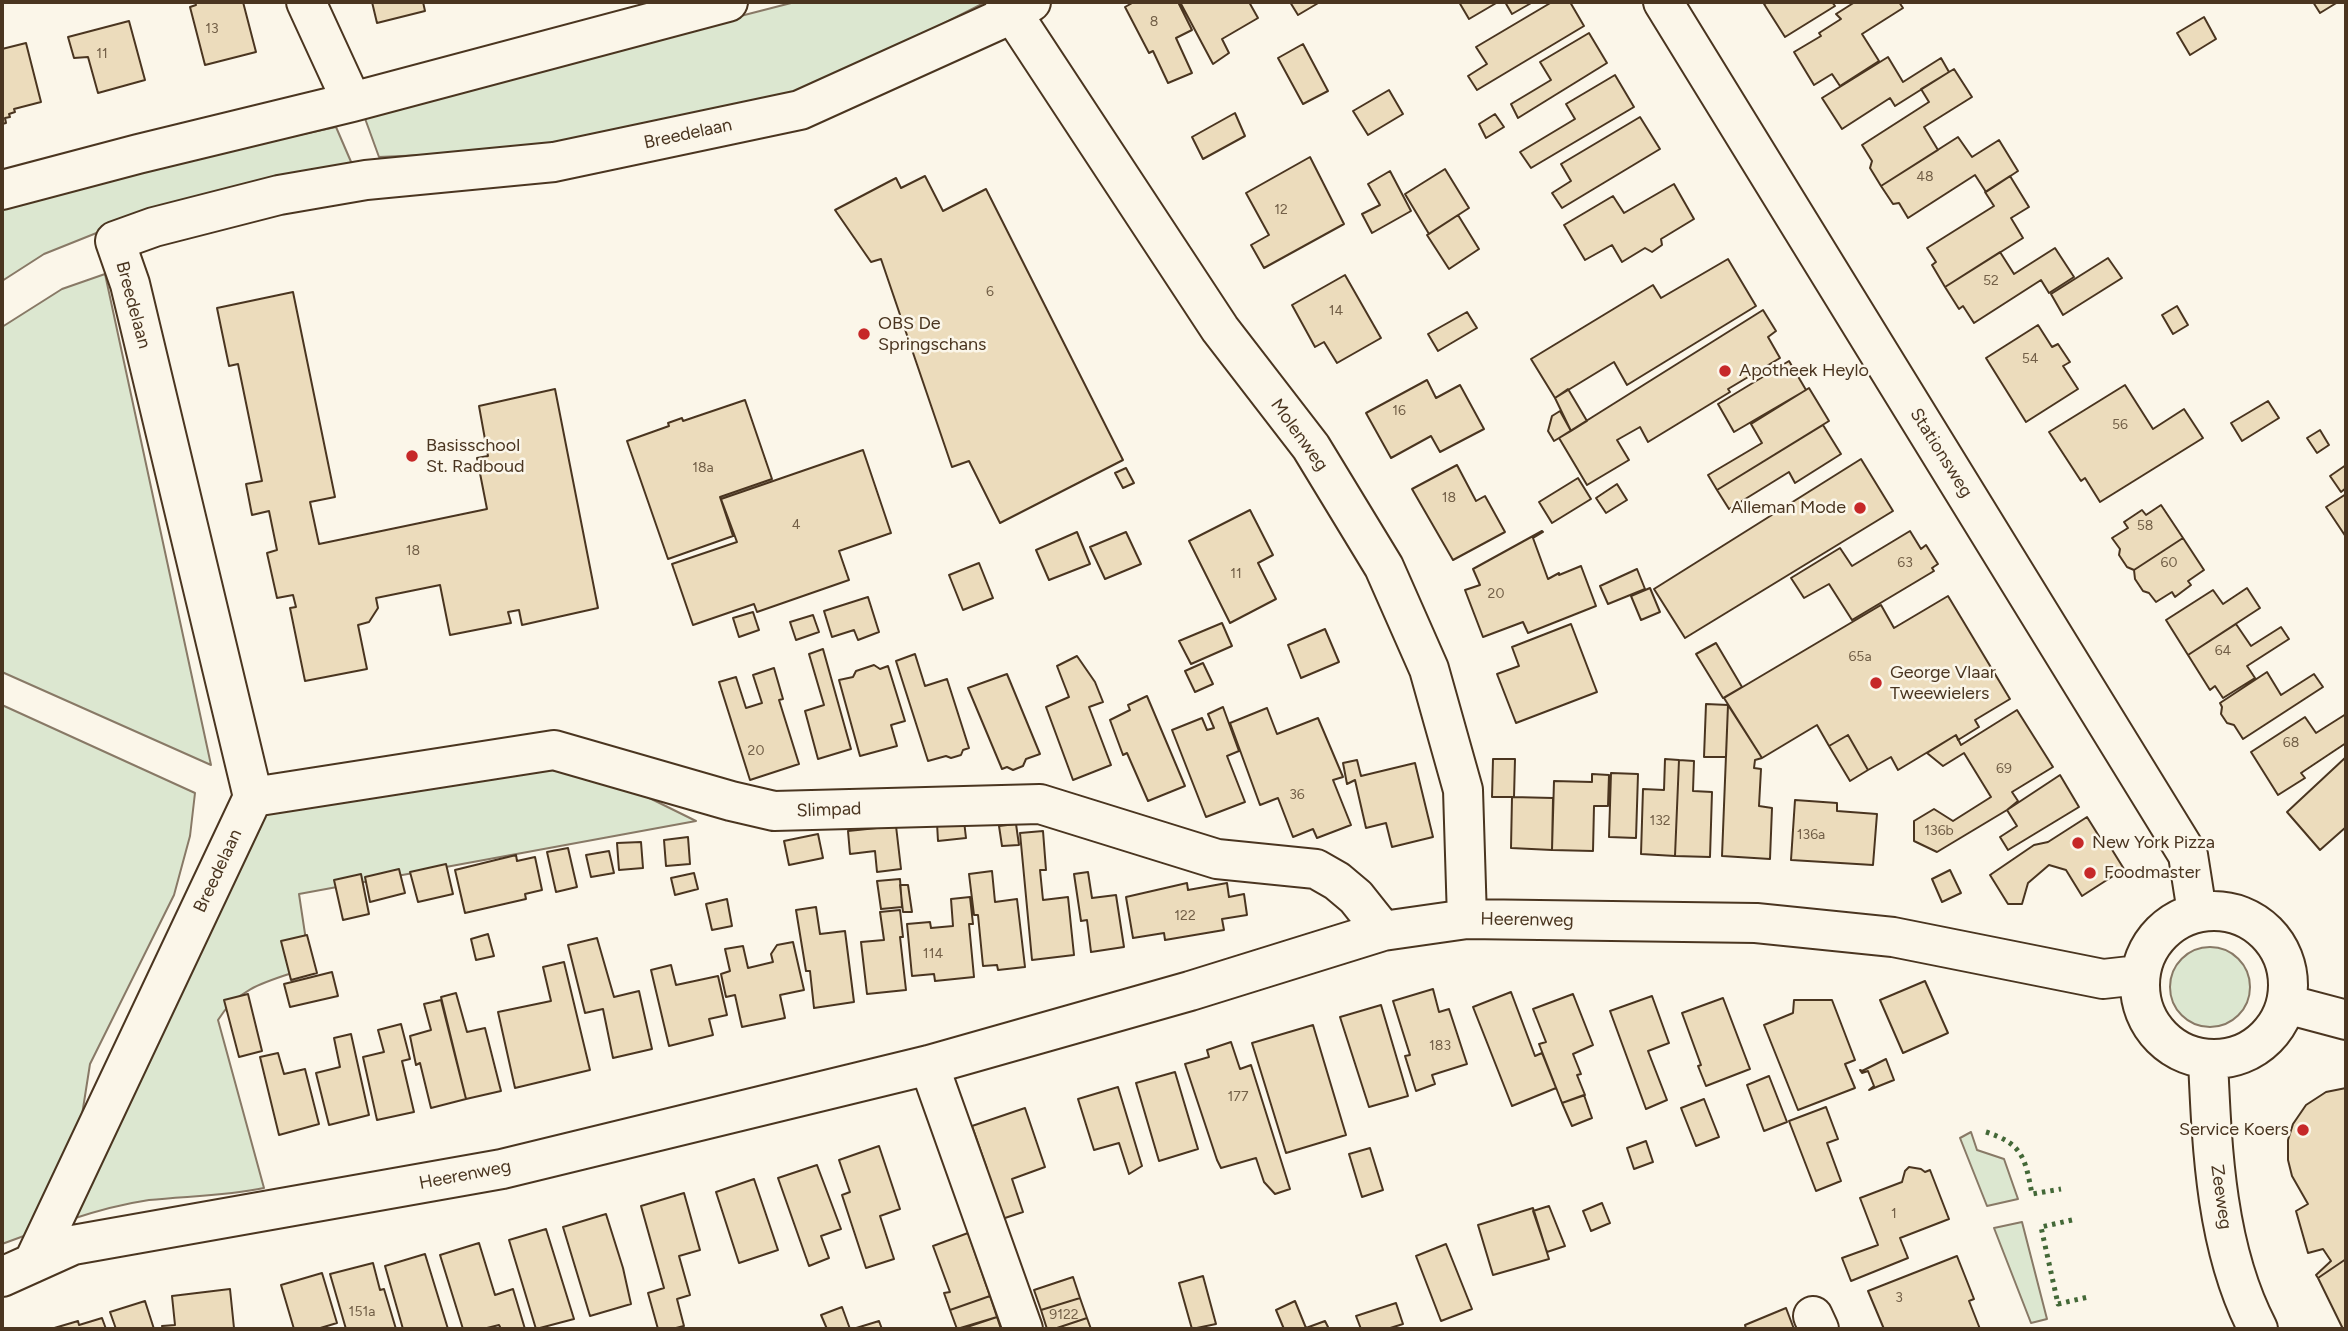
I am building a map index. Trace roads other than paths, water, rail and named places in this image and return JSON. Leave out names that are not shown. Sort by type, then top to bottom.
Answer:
[{"type":"street","points":[[306,2],[352,102]]},
{"type":"street","points":[[2,190],[352,102],[727,2]]},
{"type":"street","name":"Stationsweg","points":[[1663,2],[2188,855],[2197,912]]},
{"type":"street","name":"Breedelaan","points":[[17,1270],[253,797],[130,285],[115,241],[154,227],[279,195],[366,180],[554,162],[800,110],[1016,6]]},
{"type":"street","name":"Molenweg","points":[[1016,6],[1220,330],[1311,447],[1384,567],[1429,669],[1463,790],[1467,919]]},
{"type":"street","name":"Slimpad","points":[[253,797],[554,750],[731,802],[774,811],[1040,804],[1217,859],[1315,869],[1337,881],[1356,897],[1383,931]]},
{"type":"street","points":[[2222,911],[2247,918],[2267,933],[2282,954],[2289,978],[2287,1004],[2276,1028],[2258,1046],[2234,1058],[2208,1060],[2184,1054],[2164,1041],[2148,1022],[2140,999],[2139,975],[2146,953],[2158,935],[2176,920],[2197,912],[2222,911]]},
{"type":"street","name":"Heerenweg","points":[[17,1270],[73,1245],[502,1169],[929,1065],[1191,991],[1383,931],[1467,919],[1756,923],[1893,937],[2103,979],[2139,975]]},
{"type":"street","points":[[2287,1004],[2346,1020]]},
{"type":"street","name":"Zeeweg","points":[[2208,1060],[2221,1218],[2244,1303],[2258,1329]]},
{"type":"street","points":[[929,1065],[1023,1329]]},
{"type":"place","name":"OBS De Springschans","points":[[864,334]]},
{"type":"place","name":"Apotheek Heylo","points":[[1725,371]]},
{"type":"place","name":"Basisschool St. Radboud","points":[[412,456]]},
{"type":"place","name":"Alleman Mode","points":[[1860,508]]},
{"type":"place","name":"George Vlaar Tweewielers","points":[[1876,683]]},
{"type":"place","name":"New York Pizza","points":[[2078,843]]},
{"type":"place","name":"Foodmaster","points":[[2090,873]]},
{"type":"place","name":"Service Koers","points":[[2303,1130]]}]
